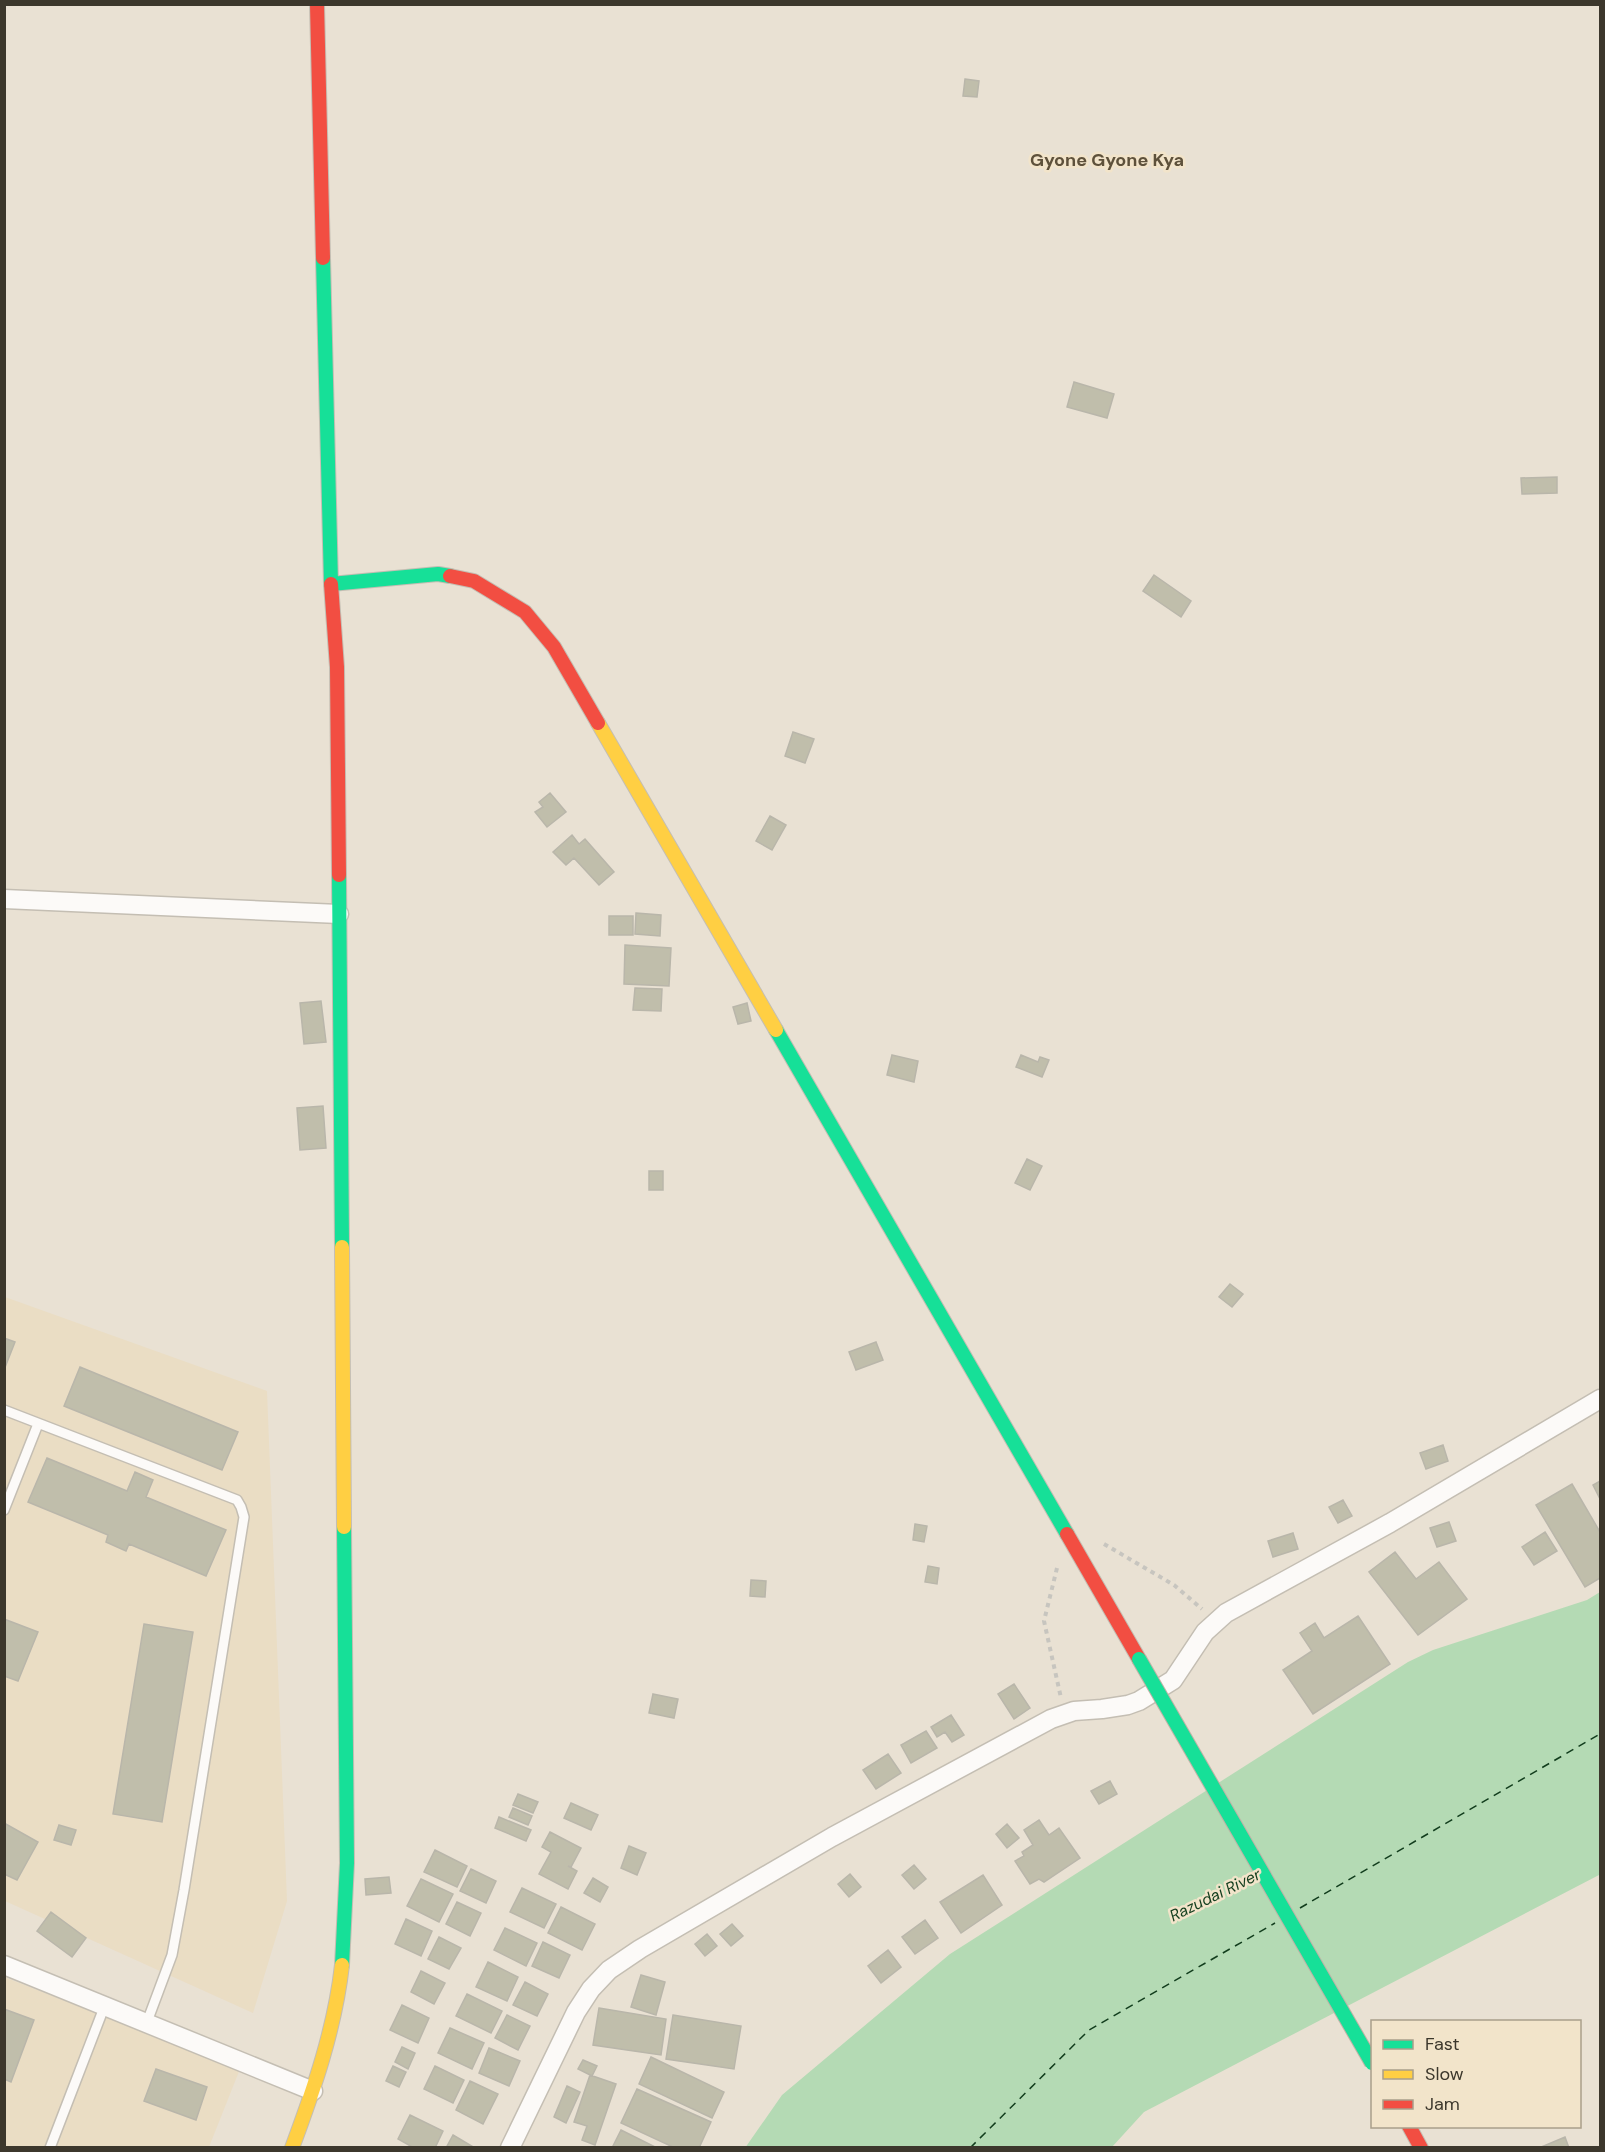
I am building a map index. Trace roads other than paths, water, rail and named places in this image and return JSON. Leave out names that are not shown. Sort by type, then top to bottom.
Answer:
[{"type":"main road","points":[[292,2148],[314,2091],[330,2032],[341,1978],[346,1917],[347,1801],[337,667],[331,584],[317,4]]},
{"type":"main road","points":[[331,584],[438,574],[474,581],[525,612],[554,646],[1371,2061]]},
{"type":"main road","points":[[1411,2130],[1421,2148]]},
{"type":"street","points":[[4,899],[339,914]]},
{"type":"street","points":[[510,2148],[576,2012],[591,1989],[609,1970],[640,1949],[832,1838],[1051,1719],[1074,1711],[1128,1705],[1139,1701],[1173,1680],[1205,1632],[1226,1613],[1390,1523],[1600,1399]]},
{"type":"street","points":[[4,1965],[314,2091]]},
{"type":"lane","points":[[4,1410],[237,1500],[244,1517],[172,1955],[147,2022]]},
{"type":"lane","points":[[4,1510],[38,1424]]},
{"type":"lane","points":[[50,2148],[105,2005]]},
{"type":"water","name":"Razudai River","points":[[1600,1592],[1599,1875],[1144,2112],[1112,2147],[745,2148],[782,2095],[950,1954],[1408,1662],[1433,1650],[1587,1600]]},
{"type":"district","name":"Gyone Gyone Kya","points":[[1107,160]]}]
